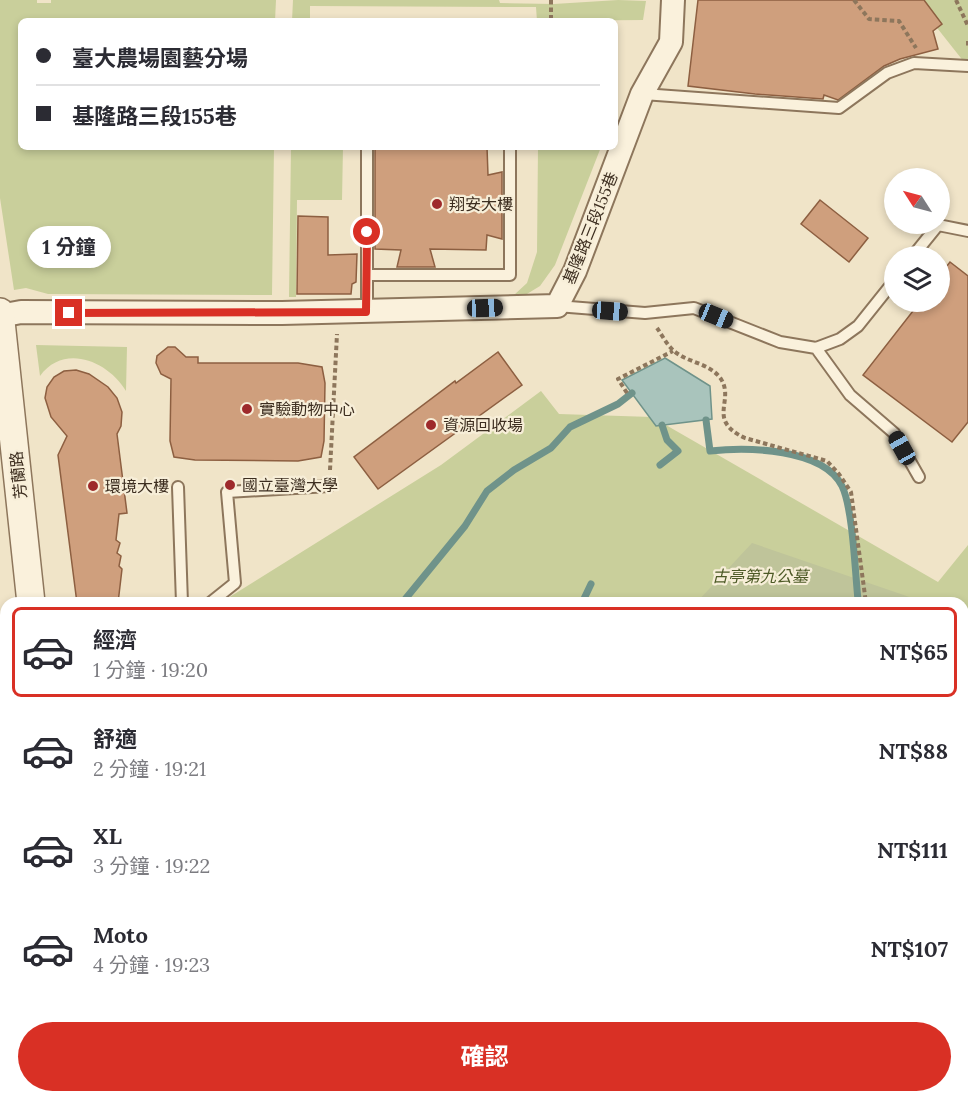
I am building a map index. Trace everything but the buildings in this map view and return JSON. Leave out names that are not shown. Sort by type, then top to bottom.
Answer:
[{"type":"street","name":"基隆路三段155巷","points":[[557,306],[574,272],[642,94],[670,42],[673,0]]},
{"type":"street","points":[[0,314],[21,312],[366,312],[557,306]]},
{"type":"street","name":"芳蘭路","points":[[0,314],[30,597]]},
{"type":"lane","points":[[642,94],[839,108],[887,73],[914,63],[968,66]]},
{"type":"lane","points":[[366,312],[367,150]]},
{"type":"lane","points":[[367,275],[510,275],[510,150]]},
{"type":"lane","points":[[921,246],[938,225],[968,231]]},
{"type":"lane","points":[[557,306],[645,313],[694,308],[780,342],[816,348],[840,339],[858,326],[884,294]]},
{"type":"lane","points":[[816,348],[850,395],[894,433],[919,477]]},
{"type":"lane","points":[[218,597],[235,583],[226,492],[329,486]]},
{"type":"lane","points":[[178,487],[182,597]]},
{"type":"path","points":[[551,0],[551,18]]},
{"type":"path","points":[[854,0],[869,19],[899,21],[916,47],[914,63]]},
{"type":"path","points":[[956,0],[968,26]]},
{"type":"path","points":[[968,41],[968,47]]},
{"type":"path","points":[[329,486],[338,312]]},
{"type":"path","points":[[645,313],[673,351],[715,371],[723,383],[724,421],[732,433],[827,461],[839,474],[851,492],[865,597]]},
{"type":"path","points":[[627,393],[618,379],[673,351]]},
{"type":"green space","points":[[0,0],[37,0],[37,3],[51,3],[51,0],[276,0],[275,18],[18,18],[18,150],[274,150],[272,295],[48,294],[26,288],[14,290],[0,198]]},
{"type":"green space","points":[[293,0],[499,0],[500,3],[554,4],[618,0],[646,1],[643,20],[537,18],[536,7],[310,6],[310,18],[292,18]]},
{"type":"green space","points":[[915,0],[968,0],[968,67]]},
{"type":"green space","points":[[291,150],[343,150],[342,200],[297,200],[296,297],[289,297]]},
{"type":"green space","points":[[538,150],[600,150],[555,265],[540,286],[522,297],[514,295],[527,283],[537,252]]},
{"type":"green space","points":[[36,345],[127,347],[126,391],[108,371],[85,360],[73,358],[61,360],[50,366],[40,376]]},
{"type":"green space","points":[[541,391],[559,414],[652,417],[938,582],[968,545],[968,597],[230,597],[441,465]]},
{"type":"green space","name":"古亭第九公墓","points":[[752,543],[910,597],[702,597]]},
{"type":"water","points":[[665,358],[710,386],[712,419],[656,426],[622,380]]},
{"type":"waterway","points":[[407,597],[465,526],[487,491],[514,470],[551,448],[570,427],[618,404],[632,393]]},
{"type":"waterway","points":[[706,420],[710,451],[744,449],[783,453],[802,457],[819,464],[832,473],[842,486],[849,510],[858,597]]},
{"type":"waterway","points":[[660,465],[678,451],[667,440],[662,425]]},
{"type":"waterway","points":[[585,597],[591,584]]},
{"type":"place","name":"翔安大樓","points":[[437,204]]},
{"type":"place","name":"實驗動物中心","points":[[247,409]]},
{"type":"place","name":"資源回收場","points":[[431,425]]},
{"type":"place","name":"國立臺灣大學","points":[[230,485]]},
{"type":"place","name":"環境大樓","points":[[93,486]]},
{"type":"route","points":[[69,313],[366,312],[367,232]]}]
